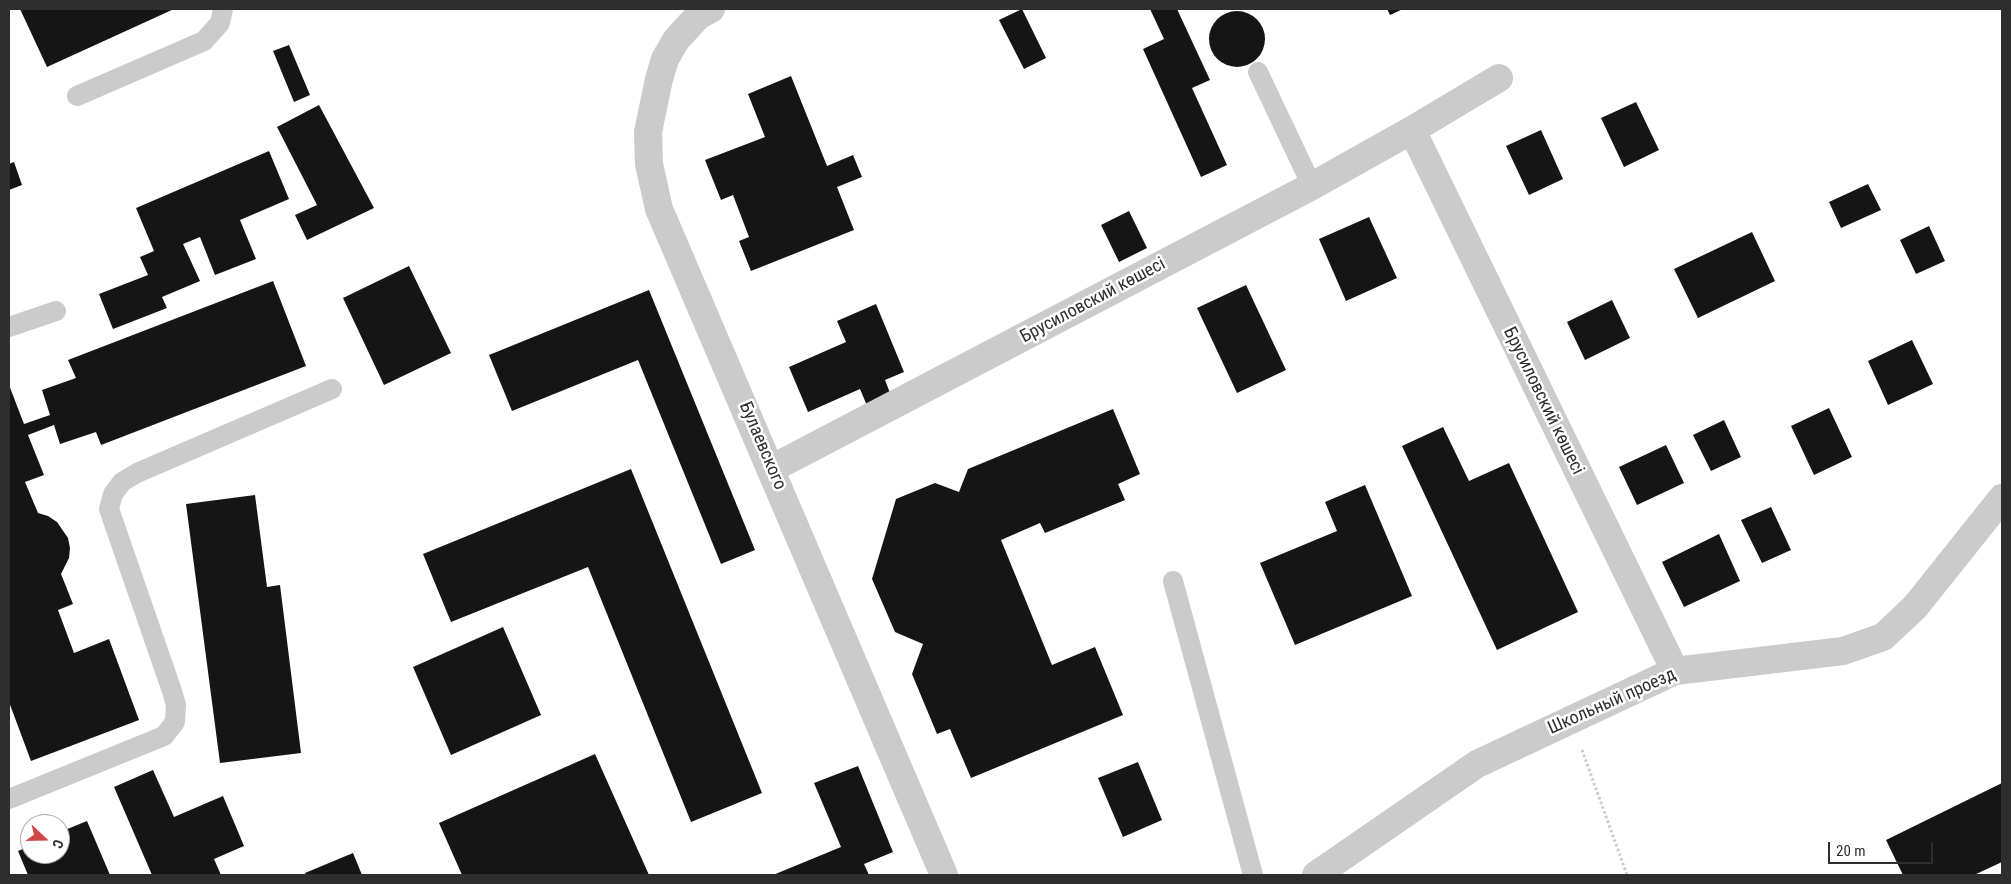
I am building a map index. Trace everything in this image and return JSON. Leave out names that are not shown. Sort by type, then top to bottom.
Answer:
[{"type":"street","name":"Булаевского","points":[[704,12],[676,40],[665,60],[653,104],[648,132],[650,164],[659,209],[944,875]]},
{"type":"street","name":"Брусиловский көшесі","points":[[771,468],[1312,186],[1412,130],[1499,78]]},
{"type":"street","name":"Брусиловский көшесі","points":[[1412,130],[1675,671]]},
{"type":"street","name":"Школьный проезд","points":[[1316,875],[1477,764],[1675,671],[1843,651],[1884,636],[1915,607],[2002,498]]},
{"type":"lane","points":[[77,96],[204,41],[220,23],[223,9]]},
{"type":"lane","points":[[1258,72],[1312,186]]},
{"type":"lane","points":[[9,327],[56,311]]},
{"type":"lane","points":[[9,799],[164,736],[175,722],[176,705],[172,691],[109,509],[112,494],[122,482],[137,473],[332,389]]},
{"type":"lane","points":[[1173,581],[1253,875]]},
{"type":"path","points":[[1571,719],[1627,875]]},
{"type":"building","points":[[20,9],[174,9],[47,67]]},
{"type":"building","points":[[1022,9],[1046,58],[1024,69],[999,20]]},
{"type":"building","points":[[1150,9],[1177,9],[1210,80],[1192,88],[1227,165],[1201,177],[1143,49],[1164,39]]},
{"type":"building","points":[[1387,9],[1403,9],[1390,15]]},
{"type":"building","points":[[1231,11],[1243,11],[1253,15],[1261,23],[1265,39],[1261,55],[1253,63],[1243,67],[1231,67],[1221,63],[1213,55],[1209,45],[1209,33],[1213,23],[1221,15]]},
{"type":"building","points":[[289,45],[310,95],[294,102],[273,51]]},
{"type":"building","points":[[791,76],[827,166],[853,155],[862,177],[837,187],[854,230],[751,271],[739,241],[749,237],[733,195],[721,200],[705,160],[765,137],[748,94]]},
{"type":"building","points":[[1636,102],[1659,150],[1624,167],[1601,118]]},
{"type":"building","points":[[319,105],[374,208],[307,240],[295,215],[317,205],[277,127]]},
{"type":"building","points":[[1541,130],[1563,179],[1529,195],[1506,146]]},
{"type":"building","points":[[269,151],[289,199],[240,220],[256,259],[215,275],[200,237],[183,244],[200,281],[162,297],[167,308],[113,329],[99,294],[148,275],[140,257],[154,251],[136,208]]},
{"type":"building","points":[[14,162],[22,185],[9,190],[9,164]]},
{"type":"building","points":[[1868,184],[1881,210],[1841,228],[1829,202]]},
{"type":"building","points":[[1129,211],[1147,248],[1119,262],[1101,225]]},
{"type":"building","points":[[1369,217],[1397,278],[1346,301],[1319,239]]},
{"type":"building","points":[[1929,226],[1945,261],[1916,274],[1900,240]]},
{"type":"building","points":[[1752,232],[1775,281],[1698,318],[1674,269]]},
{"type":"building","points":[[409,266],[451,353],[384,385],[343,298]]},
{"type":"building","points":[[273,281],[306,366],[101,445],[96,432],[60,444],[54,425],[28,435],[44,475],[25,482],[38,513],[48,516],[57,522],[68,538],[69,558],[61,574],[73,604],[58,610],[74,653],[109,639],[139,720],[31,761],[9,702],[9,385],[24,424],[50,415],[42,390],[76,378],[68,360]]},
{"type":"building","points":[[1246,285],[1286,370],[1237,393],[1197,308]]},
{"type":"building","points":[[649,290],[755,550],[721,564],[638,360],[512,411],[489,355]]},
{"type":"building","points":[[1612,300],[1630,338],[1585,360],[1567,322]]},
{"type":"building","points":[[876,304],[904,372],[885,380],[892,398],[868,408],[860,389],[808,412],[789,367],[846,342],[837,321]]},
{"type":"building","points":[[1912,340],[1933,384],[1888,405],[1868,361]]},
{"type":"building","points":[[1829,408],[1852,457],[1814,475],[1791,426]]},
{"type":"building","points":[[1113,409],[1140,474],[1118,484],[1125,500],[1045,533],[1040,523],[1001,540],[1052,665],[1095,647],[1123,715],[971,778],[950,729],[937,734],[912,674],[923,644],[895,632],[872,579],[896,499],[935,483],[959,492],[968,469]]},
{"type":"building","points":[[1724,420],[1741,457],[1711,471],[1693,435]]},
{"type":"building","points":[[1443,427],[1469,481],[1509,463],[1578,612],[1497,650],[1402,446]]},
{"type":"building","points":[[1666,445],[1684,483],[1637,505],[1619,467]]},
{"type":"building","points":[[631,469],[762,793],[691,822],[588,567],[451,622],[423,554]]},
{"type":"building","points":[[1365,485],[1412,596],[1295,645],[1260,563],[1337,531],[1325,502]]},
{"type":"building","points":[[255,495],[267,587],[280,585],[301,753],[220,763],[186,504]]},
{"type":"building","points":[[1771,507],[1791,550],[1762,563],[1741,520]]},
{"type":"building","points":[[1719,534],[1740,581],[1684,607],[1662,562]]},
{"type":"building","points":[[503,627],[541,715],[451,755],[413,667]]},
{"type":"building","points":[[595,754],[649,875],[462,875],[439,823]]},
{"type":"building","points":[[1138,762],[1162,820],[1123,837],[1098,778]]},
{"type":"building","points":[[858,766],[893,852],[864,864],[869,875],[773,875],[841,847],[814,783]]},
{"type":"building","points":[[153,770],[174,817],[223,796],[244,846],[214,859],[221,875],[152,875],[114,787]]},
{"type":"building","points":[[2002,783],[2002,862],[1974,875],[1903,875],[1886,840]]},
{"type":"building","points":[[87,821],[110,875],[28,875],[23,864],[70,864],[70,828]]},
{"type":"building","points":[[353,853],[362,875],[306,875],[305,873]]}]
